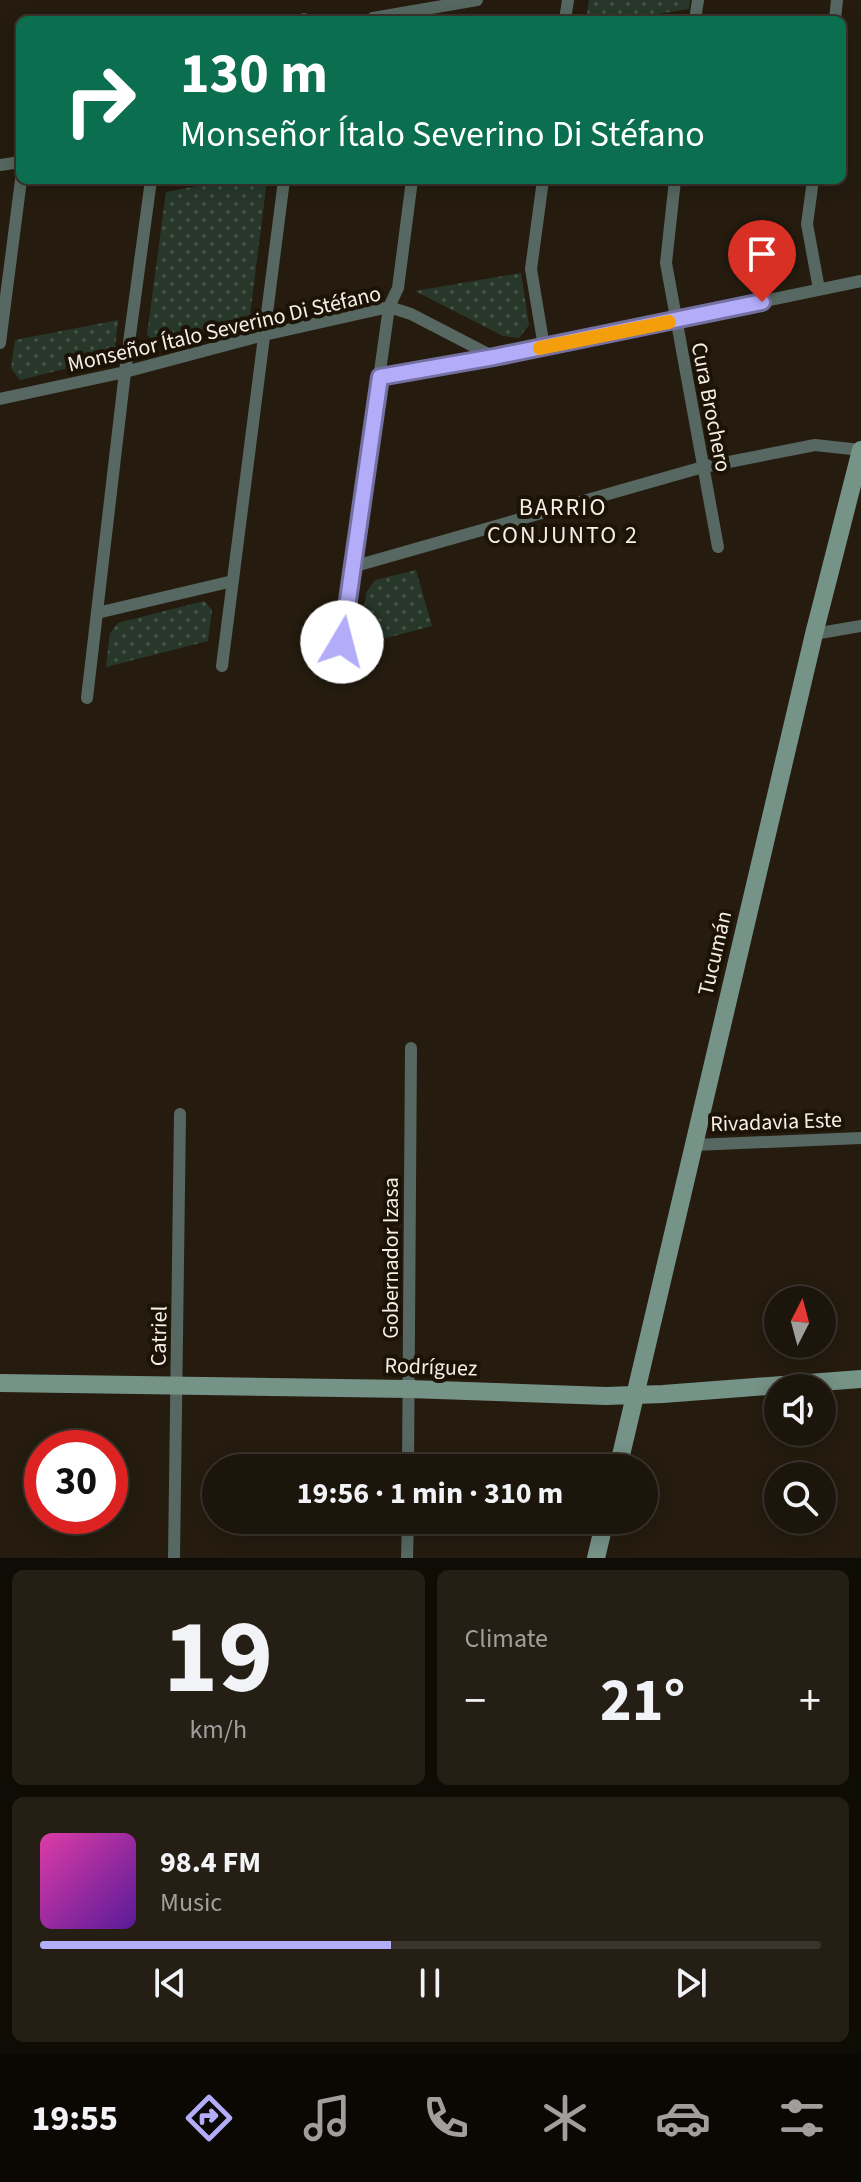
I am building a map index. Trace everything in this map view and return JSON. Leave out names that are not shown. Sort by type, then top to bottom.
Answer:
[{"type":"main road","name":"Tucumán","points":[[621,1454],[814,634],[861,450]]},
{"type":"main road","name":"Rodríguez","points":[[0,1383],[636,1395],[861,1379]]},
{"type":"main road","points":[[596,1558],[602,1534]]},
{"type":"street","points":[[404,16],[434,14],[477,0]]},
{"type":"street","points":[[0,343],[20,184]]},
{"type":"street","points":[[87,698],[150,184]]},
{"type":"street","points":[[222,666],[283,184]]},
{"type":"street","points":[[342,642],[389,307],[398,288],[411,184]]},
{"type":"street","points":[[542,184],[531,269],[544,347]]},
{"type":"street","name":"Cura Brochero","points":[[674,184],[666,249],[675,320],[718,547]]},
{"type":"street","points":[[812,184],[807,224],[819,289]]},
{"type":"street","points":[[380,377],[494,357],[861,281]]},
{"type":"street","name":"Monseñor Ítalo Severino Di Stéfano","points":[[0,399],[125,372],[264,335],[389,307],[411,314],[494,357]]},
{"type":"street","points":[[352,567],[703,467],[815,445],[861,450]]},
{"type":"street","points":[[97,613],[233,581]]},
{"type":"street","points":[[814,634],[861,626]]},
{"type":"street","name":"Gobernador Izasa","points":[[408,1454],[411,1048]]},
{"type":"street","name":"Catriel","points":[[174,1558],[180,1114]]},
{"type":"street","name":"Rivadavia Este","points":[[694,1145],[861,1138]]},
{"type":"street","points":[[407,1558],[408,1534]]},
{"type":"green space","points":[[589,0],[690,0],[689,9],[646,16],[587,16]]},
{"type":"green space","points":[[207,184],[266,184],[250,315],[241,324],[157,345],[147,335],[166,192]]},
{"type":"green space","points":[[521,273],[529,325],[519,338],[503,336],[415,291]]},
{"type":"green space","points":[[118,320],[115,349],[104,359],[20,380],[11,368],[15,340]]},
{"type":"green space","points":[[416,570],[432,626],[360,645],[366,593],[375,580]]},
{"type":"green space","points":[[204,601],[212,610],[208,641],[106,667],[110,633],[118,623]]},
{"type":"slow traffic","points":[[540,348],[669,322]]},
{"type":"district","name":"BARRIO CONJUNTO 2","points":[[563,521]]},
{"type":"route","points":[[342,642],[380,377],[762,302]]}]
